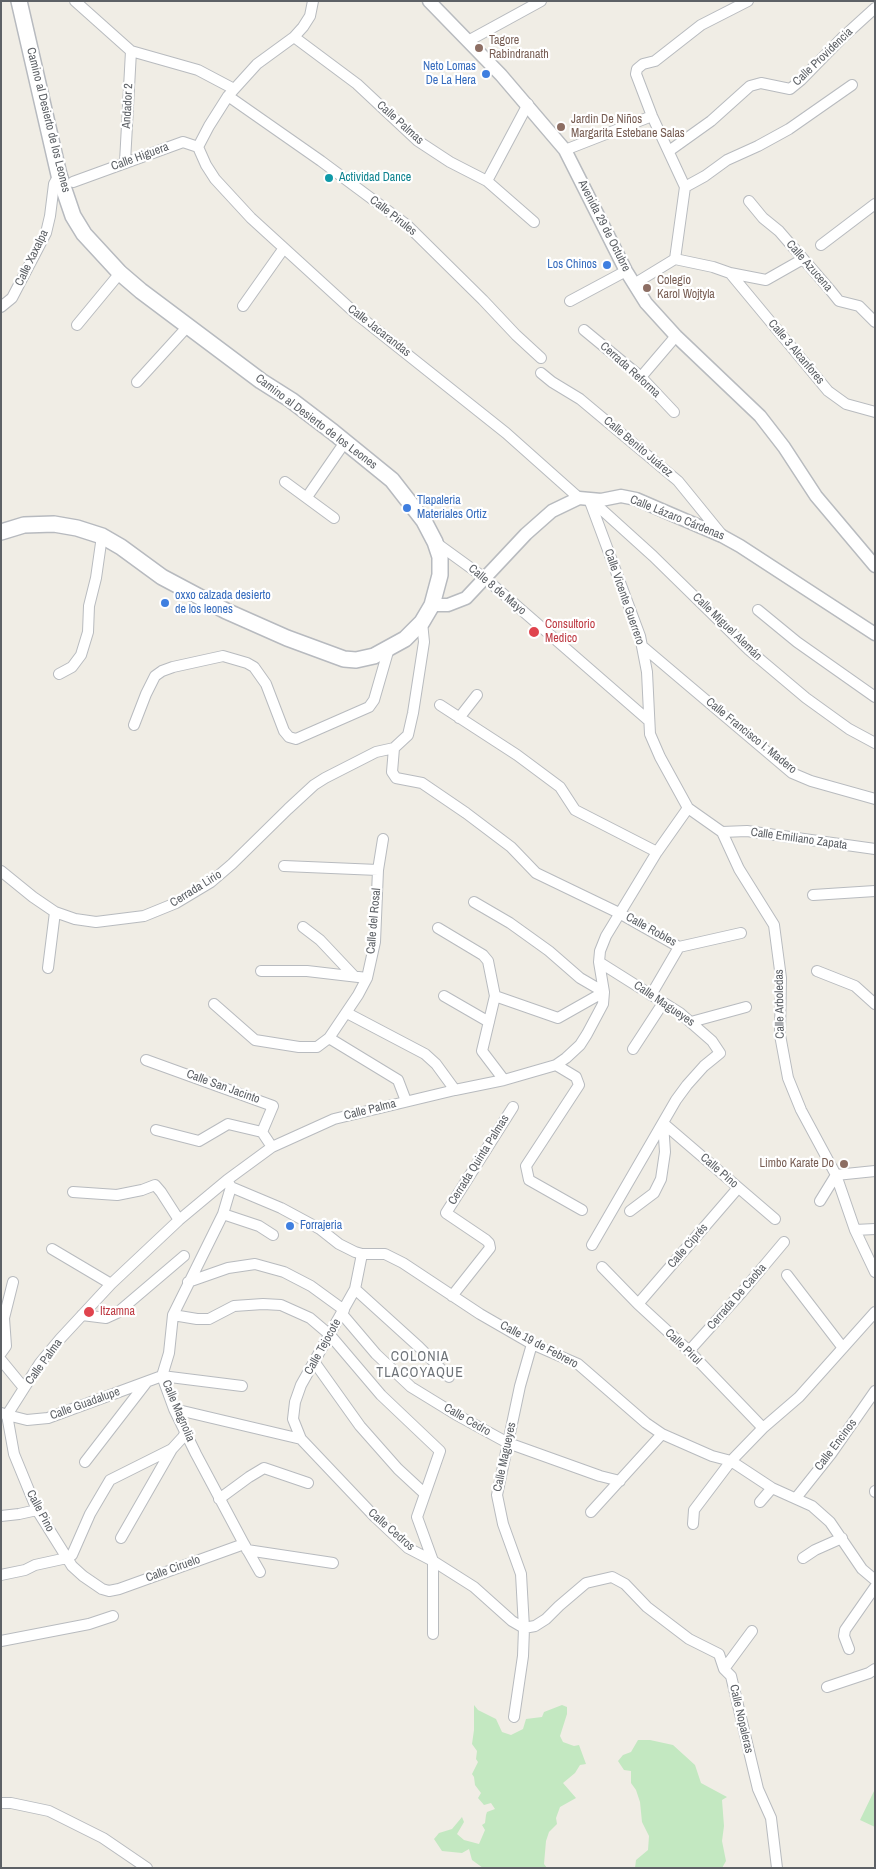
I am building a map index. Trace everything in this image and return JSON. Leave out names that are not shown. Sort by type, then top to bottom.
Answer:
[{"type":"main road","name":"Camino al Desierto de los Leones","points":[[1,532],[24,525],[54,524],[102,536],[121,547],[162,577],[226,611],[287,638],[344,659],[366,658],[405,639],[422,622],[432,605],[440,574],[440,557],[435,542],[424,521],[392,480],[291,400],[262,381],[120,273],[80,228],[73,216],[59,175],[19,1]]},
{"type":"street","points":[[75,1],[131,51]]},
{"type":"street","points":[[198,147],[231,92],[257,64],[294,37],[303,27],[310,16],[313,1]]},
{"type":"street","name":"Avenida 29 de Octubre","points":[[429,1],[528,104],[564,150],[626,271],[646,302],[676,336],[760,416],[784,447],[816,496],[875,566]]},
{"type":"street","points":[[468,41],[541,1]]},
{"type":"street","points":[[675,259],[685,187],[652,116],[636,74],[637,69],[643,64],[655,61],[701,25],[748,1]]},
{"type":"street","name":"Calle Providencia","points":[[669,151],[711,121],[750,86],[761,83],[790,89],[872,6]]},
{"type":"street","name":"Calle Palmas","points":[[294,37],[357,84],[418,141],[450,162],[487,181],[534,222]]},
{"type":"street","name":"Calle Pirules","points":[[131,51],[198,70],[231,92],[407,225],[541,358]]},
{"type":"street","name":"Andador 2","points":[[126,162],[131,51]]},
{"type":"street","points":[[685,187],[705,176],[726,160],[758,146],[789,129],[852,85]]},
{"type":"street","points":[[487,181],[528,104]]},
{"type":"street","points":[[564,150],[652,116]]},
{"type":"street","name":"Calle Higuera","points":[[73,182],[183,142],[198,147]]},
{"type":"street","name":"Calle Jacarandas","points":[[198,147],[215,179],[251,218],[354,312],[584,498]]},
{"type":"street","name":"Calle Xaxalpa","points":[[1,306],[12,298],[46,233],[54,184],[59,175]]},
{"type":"street","name":"Calle Azucena","points":[[749,201],[763,218],[779,231],[839,301],[859,306],[875,322]]},
{"type":"street","points":[[821,245],[874,206]]},
{"type":"street","points":[[243,306],[284,248]]},
{"type":"street","points":[[634,284],[675,259],[766,280],[802,259]]},
{"type":"street","points":[[570,301],[626,271]]},
{"type":"street","points":[[77,325],[120,273]]},
{"type":"street","name":"Calle 3 Alcanfores","points":[[730,273],[828,391],[846,404],[875,412]]},
{"type":"street","points":[[137,382],[188,326]]},
{"type":"street","name":"Cerrada Reforma","points":[[584,330],[641,378],[674,412]]},
{"type":"street","points":[[641,378],[676,336]]},
{"type":"street","name":"Calle Benito Juárez","points":[[541,373],[580,399],[678,481],[722,536]]},
{"type":"street","points":[[307,496],[345,442]]},
{"type":"street","points":[[285,482],[307,496],[334,518]]},
{"type":"street","name":"Calle Lázaro Cárdenas","points":[[432,605],[448,605],[466,598],[486,579],[526,534],[552,511],[584,498],[601,500],[621,496],[636,499],[722,536],[875,634]]},
{"type":"street","name":"Calle Vicente Guerrero","points":[[584,498],[642,646],[647,672],[650,734],[660,757],[688,808]]},
{"type":"street","name":"Calle Miguel Alemán","points":[[584,498],[653,556],[749,650],[770,668],[806,698],[849,729],[875,743]]},
{"type":"street","points":[[59,674],[72,667],[83,649],[88,632],[89,606],[96,578],[102,536]]},
{"type":"street","name":"Calle 8 de Mayo","points":[[435,542],[486,579],[648,720]]},
{"type":"street","points":[[758,610],[796,642],[875,696]]},
{"type":"street","points":[[394,748],[408,735],[411,726],[424,642],[422,622]]},
{"type":"street","name":"Calle Francisco I. Madero","points":[[642,646],[792,773],[811,781],[875,799]]},
{"type":"street","points":[[134,725],[155,676],[172,667],[223,656],[254,667],[266,684],[284,731],[296,739],[369,707],[374,700],[389,648]]},
{"type":"street","points":[[459,718],[477,695]]},
{"type":"street","points":[[440,705],[516,755],[560,787],[575,810],[657,852]]},
{"type":"street","name":"Calle Robles","points":[[394,748],[392,772],[396,778],[422,784],[466,813],[511,847],[536,873],[619,913],[679,947],[740,933]]},
{"type":"street","name":"Cerrada Lirio","points":[[1,871],[54,912],[74,920],[96,922],[144,916],[176,904],[210,882],[232,864],[314,785],[376,752],[394,748]]},
{"type":"street","points":[[688,808],[722,832]]},
{"type":"street","name":"Calle Palma","points":[[4,1414],[40,1363],[111,1284],[179,1220],[229,1183],[272,1147],[334,1119],[504,1080],[556,1065],[566,1058],[580,1045],[603,1004],[604,992],[600,951],[606,936],[657,852],[688,808]]},
{"type":"street","name":"Calle Emiliano Zapata","points":[[722,832],[747,831],[875,849]]},
{"type":"street","name":"Calle Arboledas","points":[[722,832],[739,869],[774,925],[781,978],[780,1035],[783,1060],[788,1078],[801,1110],[836,1175],[855,1230],[875,1272]]},
{"type":"street","name":"Calle del Rosal","points":[[329,1038],[347,1013],[367,978],[375,942],[378,870],[383,839]]},
{"type":"street","points":[[284,866],[378,870]]},
{"type":"street","points":[[813,895],[875,891]]},
{"type":"street","points":[[474,902],[510,923],[550,951],[580,978],[604,992]]},
{"type":"street","points":[[48,968],[54,912]]},
{"type":"street","points":[[302,927],[320,940],[354,976]]},
{"type":"street","points":[[438,928],[483,955],[488,961],[495,996],[482,1051],[504,1080]]},
{"type":"street","points":[[651,995],[679,947]]},
{"type":"street","name":"Calle Magueyes","points":[[592,1245],[687,1085],[704,1066],[720,1053],[712,1041],[680,1013],[600,962]]},
{"type":"street","points":[[261,971],[307,971],[367,978]]},
{"type":"street","points":[[817,971],[854,986],[875,1004]]},
{"type":"street","points":[[495,996],[558,1018],[604,992]]},
{"type":"street","points":[[444,996],[489,1022]]},
{"type":"street","points":[[633,1049],[663,1002]]},
{"type":"street","points":[[214,1004],[255,1040],[299,1048],[317,1048],[329,1038],[398,1080],[406,1101]]},
{"type":"street","points":[[691,1022],[746,1007]]},
{"type":"street","points":[[347,1013],[425,1054],[436,1064],[455,1090]]},
{"type":"street","name":"Calle San Jacinto","points":[[146,1060],[272,1106],[262,1132]]},
{"type":"street","points":[[556,1065],[576,1077],[579,1085],[526,1166],[529,1180],[582,1210]]},
{"type":"street","name":"Cerrada Quinta Palmas","points":[[452,1296],[490,1248],[486,1240],[446,1212],[512,1107]]},
{"type":"street","points":[[630,1211],[654,1193],[661,1179],[666,1152],[663,1123]]},
{"type":"street","name":"Calle Pino","points":[[663,1123],[775,1219]]},
{"type":"street","points":[[156,1130],[199,1141],[228,1124],[262,1132],[272,1147]]},
{"type":"street","points":[[820,1201],[836,1175],[875,1171]]},
{"type":"street","name":"Calle Magnolia","points":[[229,1183],[223,1214],[188,1282],[174,1315],[169,1353],[162,1376],[174,1409],[219,1499],[260,1572]]},
{"type":"street","name":"Calle 19 de Febrero","points":[[229,1183],[320,1229],[339,1244],[362,1254],[391,1256],[452,1296],[532,1344],[578,1364],[646,1423],[662,1434],[712,1456],[731,1462],[772,1488],[812,1506],[821,1513],[842,1538],[862,1569],[875,1580]]},
{"type":"street","points":[[73,1192],[118,1195],[155,1185],[179,1220]]},
{"type":"street","name":"Calle Ciprés","points":[[638,1304],[738,1188]]},
{"type":"street","points":[[223,1214],[259,1226],[273,1235]]},
{"type":"street","points":[[855,1230],[875,1229]]},
{"type":"street","name":"Cerrada De Caoba","points":[[688,1351],[742,1292],[784,1242]]},
{"type":"street","points":[[52,1249],[111,1284]]},
{"type":"street","name":"Calle Tejocote","points":[[302,1439],[293,1419],[295,1402],[301,1385],[355,1289],[362,1254]]},
{"type":"street","points":[[82,1315],[106,1318],[118,1314],[184,1256]]},
{"type":"street","name":"Calle Cedro","points":[[188,1282],[228,1268],[255,1264],[284,1272],[310,1286],[343,1312],[376,1354],[411,1387],[508,1443],[600,1476],[620,1481]]},
{"type":"street","name":"Calle Pirul","points":[[602,1267],[763,1428]]},
{"type":"street","points":[[787,1275],[843,1348]]},
{"type":"street","points":[[1,1354],[6,1346],[4,1318],[13,1282]]},
{"type":"street","points":[[355,1289],[449,1377]]},
{"type":"street","points":[[174,1315],[209,1319],[234,1306],[263,1304],[281,1305],[310,1318],[330,1335],[381,1395],[440,1452],[417,1517],[433,1561],[433,1634]]},
{"type":"street","points":[[693,1524],[694,1510],[731,1462],[763,1428],[799,1397],[875,1312]]},
{"type":"street","name":"Calle Magueyes","points":[[514,1717],[523,1656],[524,1628],[521,1574],[504,1524],[497,1495],[532,1344]]},
{"type":"street","points":[[1,1360],[24,1388]]},
{"type":"street","points":[[314,1363],[360,1426],[398,1469],[424,1494]]},
{"type":"street","points":[[162,1376],[242,1386]]},
{"type":"street","name":"Calle Guadalupe","points":[[4,1414],[27,1420],[42,1419],[162,1376]]},
{"type":"street","points":[[84,1462],[146,1382]]},
{"type":"street","name":"Calle Encinos","points":[[796,1498],[831,1454],[875,1391]]},
{"type":"street","points":[[174,1409],[302,1439]]},
{"type":"street","name":"Calle Pino","points":[[4,1414],[14,1454],[37,1510],[67,1558],[84,1576],[102,1589]]},
{"type":"street","points":[[121,1538],[172,1448],[186,1431]]},
{"type":"street","points":[[591,1512],[662,1434]]},
{"type":"street","name":"Calle Cedros","points":[[302,1439],[375,1517],[408,1548],[433,1561],[474,1588],[512,1621],[524,1628]]},
{"type":"street","points":[[1,1575],[67,1558],[72,1555],[90,1514],[110,1480],[172,1448]]},
{"type":"street","points":[[219,1499],[264,1468],[308,1482]]},
{"type":"street","points":[[760,1502],[772,1488]]},
{"type":"street","points":[[1,1516],[37,1510]]},
{"type":"street","points":[[803,1558],[815,1550],[842,1538]]},
{"type":"street","points":[[245,1547],[333,1562]]},
{"type":"street","name":"Calle Ciruelo","points":[[102,1589],[110,1591],[119,1589],[245,1547]]},
{"type":"street","name":"Calle Nopaleras","points":[[524,1628],[535,1626],[546,1619],[586,1584],[612,1577],[624,1584],[665,1622],[689,1639],[719,1654],[724,1669],[731,1676],[758,1789],[771,1818],[777,1868]]},
{"type":"street","points":[[849,1649],[844,1636],[845,1630],[875,1587]]},
{"type":"street","points":[[1,1641],[89,1624],[113,1616]]},
{"type":"street","points":[[724,1669],[752,1631]]},
{"type":"street","points":[[827,1687],[869,1673],[875,1669]]},
{"type":"street","points":[[1,1803],[11,1803],[49,1811],[104,1838],[147,1868]]},
{"type":"green space","points":[[474,1705],[478,1710],[496,1719],[502,1732],[511,1735],[523,1729],[526,1719],[542,1717],[544,1712],[562,1705],[567,1707],[567,1714],[560,1736],[563,1742],[574,1746],[579,1745],[586,1764],[580,1765],[575,1773],[563,1783],[576,1798],[560,1807],[556,1818],[557,1824],[549,1832],[546,1841],[544,1864],[547,1868],[483,1868],[472,1860],[469,1849],[462,1853],[442,1851],[434,1839],[439,1833],[452,1829],[462,1817],[464,1822],[457,1834],[464,1840],[479,1844],[485,1830],[482,1825],[485,1823],[487,1812],[495,1809],[491,1803],[484,1805],[478,1798],[481,1793],[475,1785],[472,1774],[478,1762],[476,1759],[477,1751],[472,1744]]},
{"type":"green space","points":[[638,1740],[650,1740],[673,1745],[695,1765],[701,1783],[727,1797],[722,1800],[724,1826],[722,1841],[726,1861],[722,1868],[635,1868],[636,1860],[648,1850],[649,1836],[642,1822],[640,1802],[636,1790],[631,1783],[631,1771],[624,1770],[618,1761],[623,1755],[631,1752]]},
{"type":"green space","points":[[875,1789],[875,1827],[860,1820]]},
{"type":"place","name":"Tagore Rabindranath","points":[[479,48]]},
{"type":"place","name":"Neto Lomas De La Hera","points":[[486,74]]},
{"type":"place","name":"Jardin De Niños Margarita Estebane Salas","points":[[561,127]]},
{"type":"place","name":"Actividad Dance","points":[[329,178]]},
{"type":"place","name":"Los Chinos","points":[[607,265]]},
{"type":"place","name":"Colegio Karol Wojtyla","points":[[647,288]]},
{"type":"place","name":"Tlapaleria Materiales Ortiz","points":[[407,508]]},
{"type":"place","name":"oxxo calzada desierto de los leones","points":[[165,603]]},
{"type":"place","name":"Consultorio Medico","points":[[534,632]]},
{"type":"place","name":"Limbo Karate Do","points":[[844,1164]]},
{"type":"place","name":"Forrajeria","points":[[290,1226]]},
{"type":"place","name":"Itzamna","points":[[89,1312]]},
{"type":"district","name":"COLONIA TLACOYAQUE","points":[[420,1365]]}]
